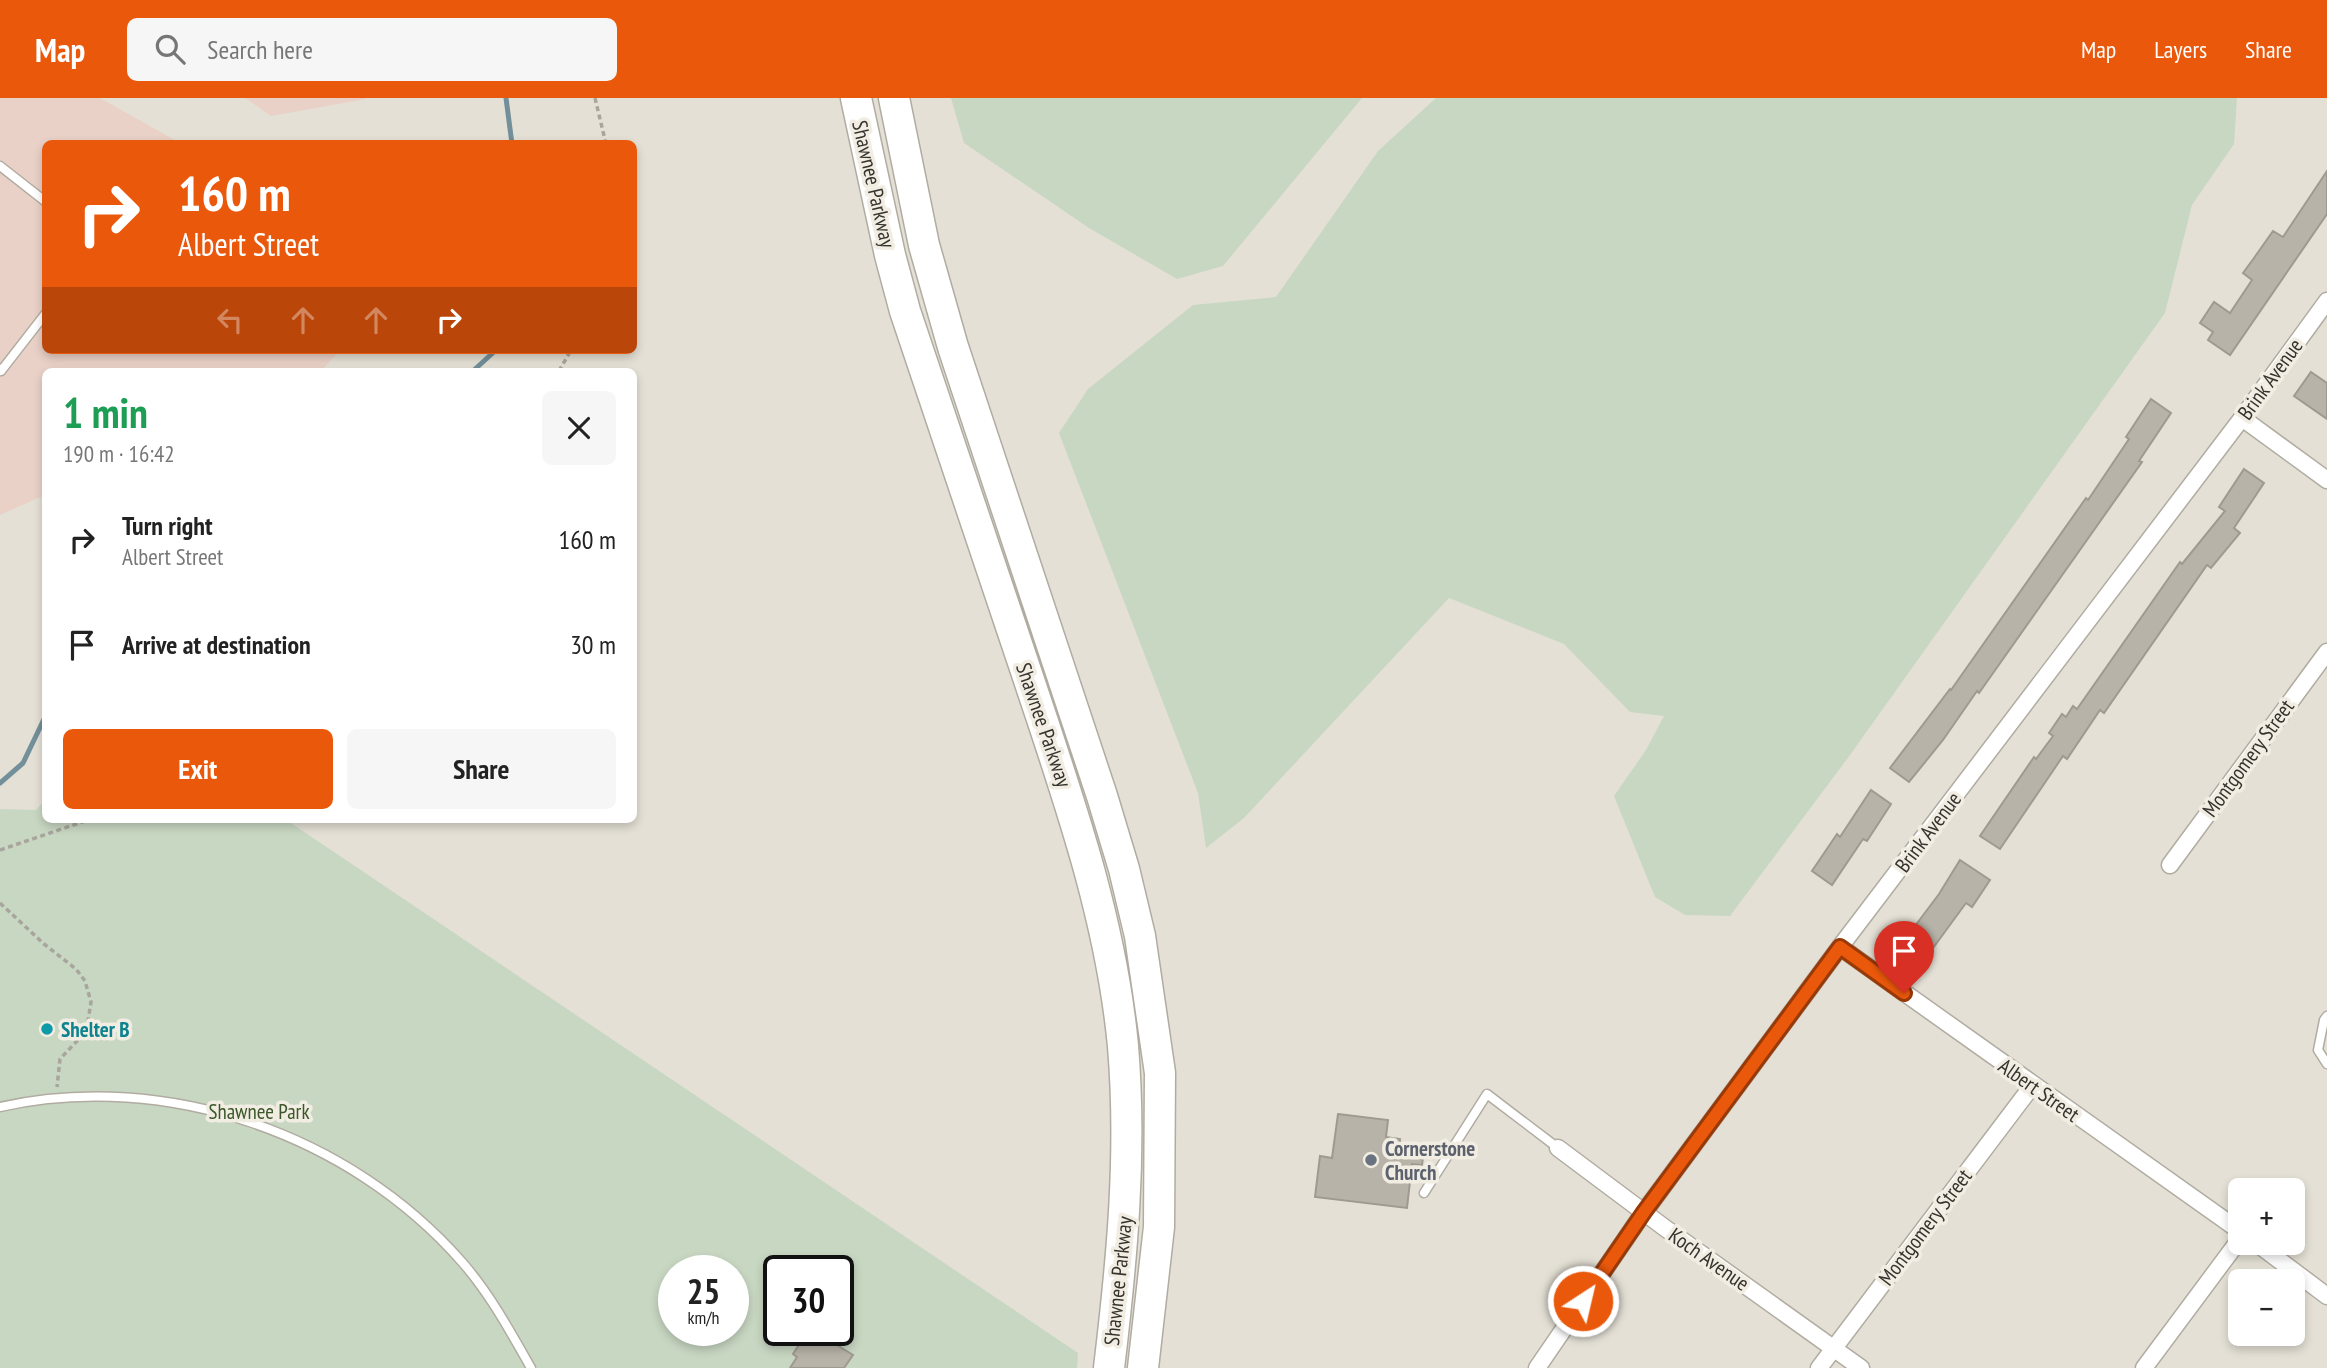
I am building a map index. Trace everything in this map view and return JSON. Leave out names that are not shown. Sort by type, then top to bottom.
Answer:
[{"type":"highway","name":"Shawnee Parkway","points":[[856,98],[890,255],[909,324],[1070,802],[1095,888],[1111,958],[1122,1043],[1127,1121],[1123,1244],[1109,1368]]},
{"type":"highway","name":"Shawnee Parkway","points":[[894,98],[924,244],[953,347],[1102,796],[1124,869],[1140,936],[1160,1073],[1159,1227],[1143,1368]]},
{"type":"street","name":"Brink Avenue","points":[[1537,1368],[1644,1212],[1840,947],[2242,418],[2327,301]]},
{"type":"street","points":[[2242,418],[2327,480]]},
{"type":"street","name":"Montgomery Street","points":[[2170,865],[2327,652]]},
{"type":"street","name":"Albert Street","points":[[1840,947],[2032,1086],[2228,1223]]},
{"type":"street","name":"Montgomery Street","points":[[1819,1368],[2032,1086]]},
{"type":"street","name":"Koch Avenue","points":[[1558,1148],[1861,1368]]},
{"type":"street","points":[[2144,1368],[2228,1255]]},
{"type":"street","points":[[2272,1255],[2327,1296]]},
{"type":"lane","points":[[0,166],[42,199]]},
{"type":"lane","points":[[0,369],[2,371],[42,318]]},
{"type":"lane","points":[[2327,1016],[2318,1049],[2327,1064]]},
{"type":"lane","points":[[1423,1193],[1487,1094],[1558,1148]]},
{"type":"lane","points":[[0,1107],[55,1099],[118,1098],[191,1107],[262,1126],[325,1154],[384,1191],[453,1252],[483,1287],[531,1368]]},
{"type":"path","points":[[595,98],[605,140]]},
{"type":"path","points":[[0,850],[79,823]]},
{"type":"path","points":[[0,903],[44,944],[76,969],[85,981],[91,1002],[88,1021],[77,1041],[60,1059],[55,1099]]},
{"type":"shaded area","points":[[0,98],[100,98],[175,140],[42,140],[42,354],[336,354],[324,368],[42,368],[42,496],[0,515]]},
{"type":"shaded area","points":[[245,98],[366,98],[366,99],[271,116]]},
{"type":"green space","points":[[951,98],[1362,98],[1223,266],[1177,279],[1089,228],[964,143]]},
{"type":"green space","points":[[1436,98],[2237,98],[2234,144],[2192,205],[2165,313],[1850,755],[1730,916],[1685,915],[1655,897],[1614,796],[1646,750],[1664,716],[1630,712],[1564,644],[1449,598],[1244,818],[1206,848],[1198,793],[1059,433],[1088,389],[1193,305],[1276,297],[1378,151]]},
{"type":"green space","name":"Shawnee Park","points":[[42,803],[42,823],[291,823],[1078,1353],[1077,1368],[0,1368],[0,809],[36,810]]},
{"type":"building","points":[[2327,171],[2327,214],[2230,355],[2208,340],[2213,332],[2200,323],[2214,302],[2230,313],[2252,280],[2243,273],[2273,231],[2283,237]]},
{"type":"building","points":[[2311,372],[2327,383],[2327,419],[2294,396]]},
{"type":"building","points":[[2151,399],[2171,413],[2139,461],[2142,462],[1979,693],[1977,691],[1909,782],[1890,768],[1951,690],[2086,498],[2088,500],[2129,439],[2126,437]]},
{"type":"building","points":[[2244,469],[2264,483],[2234,528],[2240,533],[2211,568],[2207,565],[2104,713],[2100,710],[2067,759],[2063,756],[2000,849],[1980,836],[2034,757],[2036,759],[2053,736],[2049,733],[2062,714],[2066,717],[2073,706],[2077,709],[2180,562],[2182,564],[2225,511],[2219,507]]},
{"type":"building","points":[[1871,790],[1891,804],[1867,841],[1863,839],[1832,885],[1812,871],[1837,834],[1840,837]]},
{"type":"building","points":[[1960,860],[1990,880],[1972,907],[1966,903],[1922,963],[1900,946],[1939,894]]},
{"type":"building","name":"Cornerstone Church","points":[[1338,1114],[1388,1120],[1386,1137],[1400,1139],[1399,1148],[1424,1151],[1422,1165],[1412,1164],[1407,1208],[1315,1197],[1320,1156],[1332,1158]]},
{"type":"building","points":[[798,1346],[839,1346],[853,1355],[844,1368],[790,1368],[797,1357],[793,1354]]},
{"type":"waterway","points":[[506,98],[511,140]]},
{"type":"waterway","points":[[476,368],[492,354]]},
{"type":"waterway","points":[[0,783],[23,763],[42,723]]},
{"type":"place","name":"Shelter B","points":[[47,1029]]},
{"type":"place","name":"Cornerstone Church","points":[[1371,1160]]},
{"type":"route","points":[[1583,1301],[1644,1212],[1840,947],[1904,993]]}]
